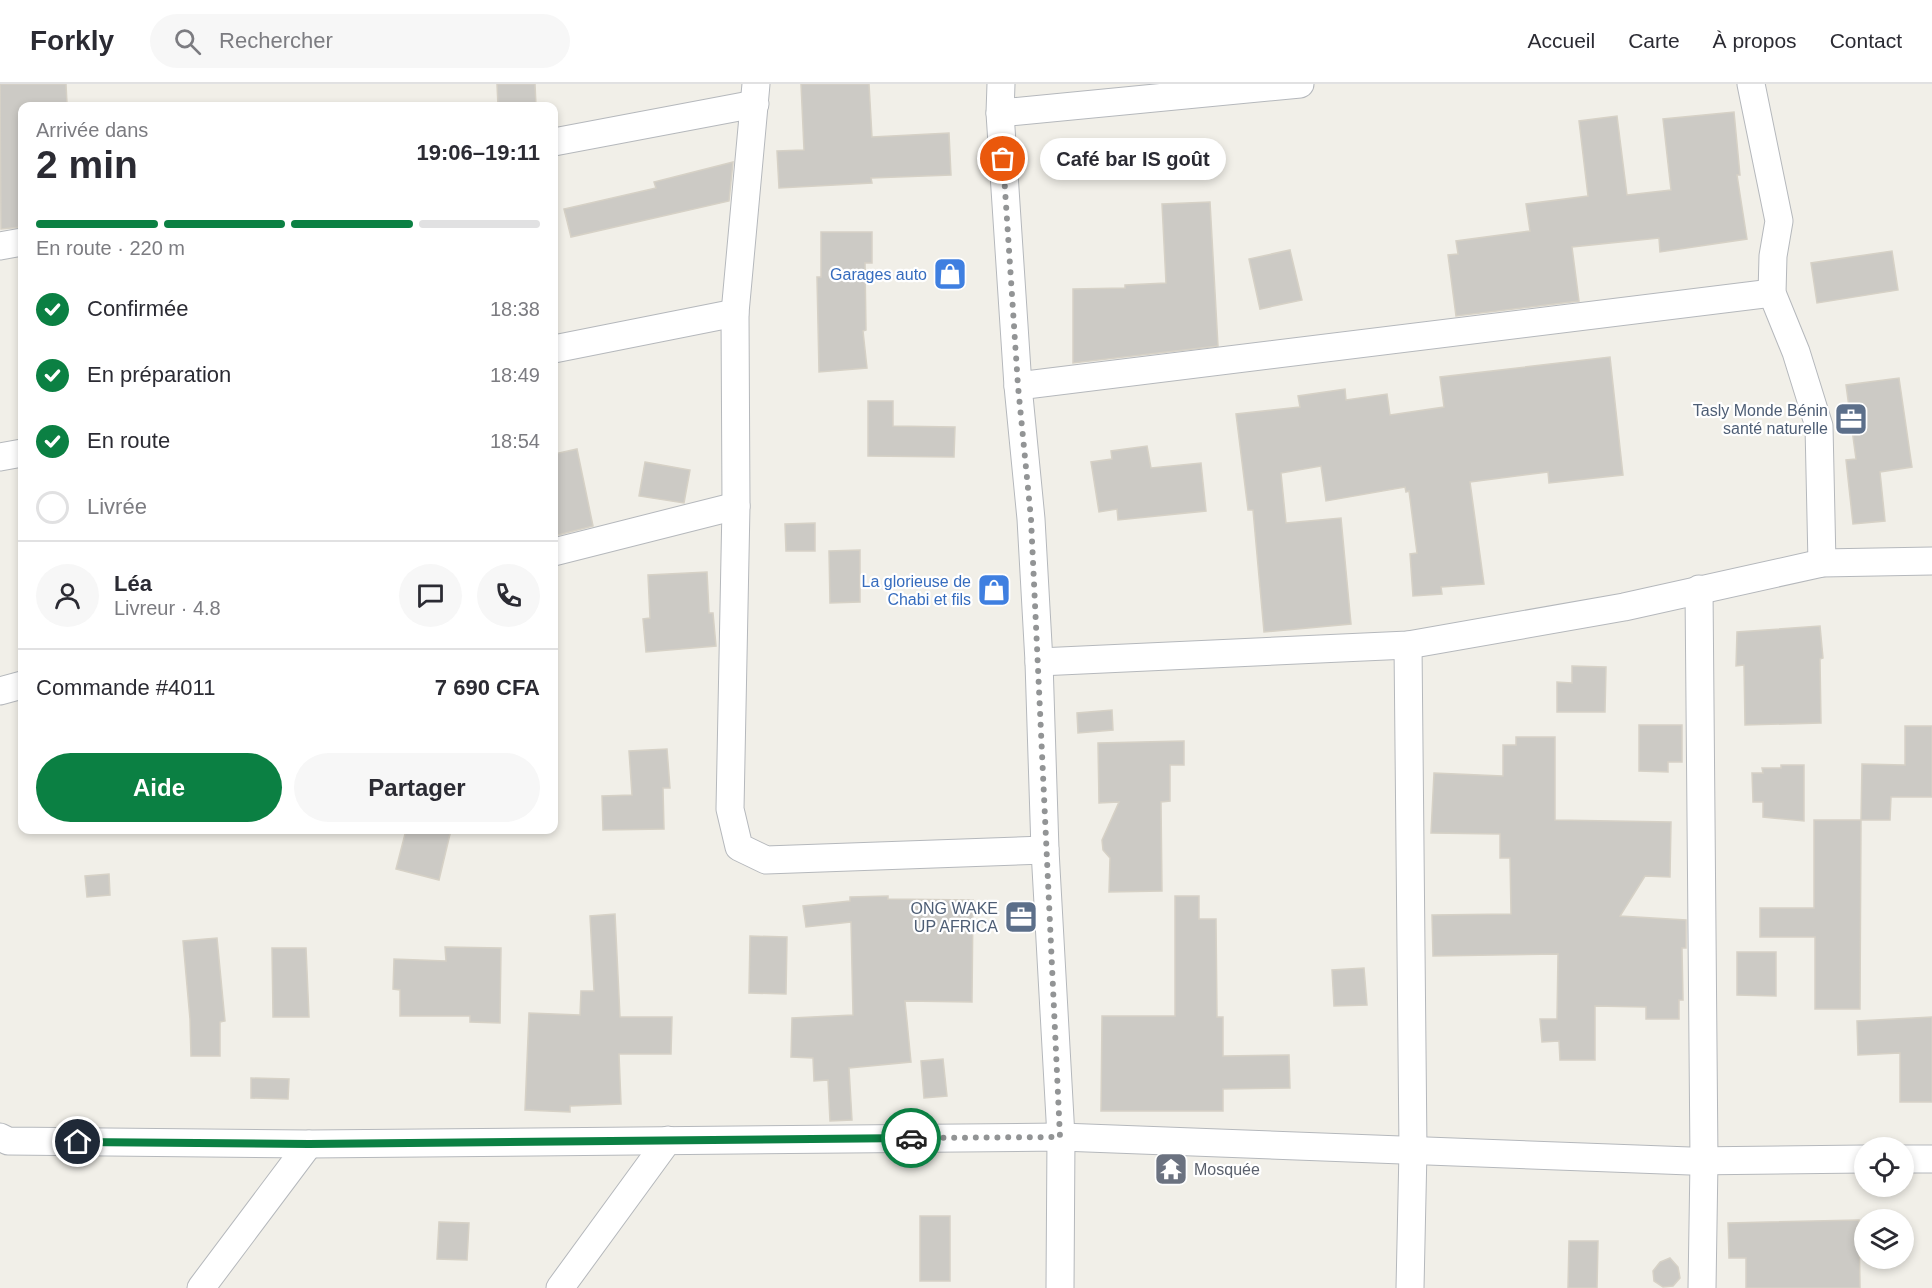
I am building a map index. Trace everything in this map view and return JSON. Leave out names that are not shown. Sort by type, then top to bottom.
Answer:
[{"type":"street","points":[[1001,84],[1000,113],[1018,386],[1031,519],[1039,662],[1045,850],[1060,1137],[1060,1288]]},
{"type":"street","points":[[1000,113],[1300,84]]},
{"type":"street","points":[[1751,84],[1779,221],[1773,256],[1772,293],[1796,352],[1819,426],[1822,563]]},
{"type":"street","points":[[558,141],[756,94],[735,313],[736,506],[730,809],[739,847],[766,860],[1045,850]]},
{"type":"street","points":[[0,246],[18,243]]},
{"type":"street","points":[[1018,386],[1772,293]]},
{"type":"street","points":[[558,348],[735,313]]},
{"type":"street","points":[[0,457],[18,454]]},
{"type":"street","points":[[558,551],[736,506]]},
{"type":"street","points":[[1039,662],[1408,645],[1624,607],[1822,563],[1932,561]]},
{"type":"street","points":[[1699,589],[1704,1161],[1702,1288]]},
{"type":"street","points":[[1408,645],[1413,1150],[1410,1288]]},
{"type":"street","points":[[0,691],[18,686]]},
{"type":"street","points":[[0,1137],[8,1141],[309,1144],[1060,1137],[1704,1161],[1854,1159]]},
{"type":"street","points":[[560,1288],[668,1140]]},
{"type":"street","points":[[201,1288],[309,1144]]},
{"type":"street","points":[[1914,1159],[1932,1159]]},
{"type":"building","points":[[0,84],[66,84],[67,102],[18,102],[18,227],[1,229]]},
{"type":"building","points":[[497,84],[535,84],[536,102],[498,102]]},
{"type":"building","points":[[801,84],[869,84],[872,137],[949,133],[951,175],[871,178],[872,183],[779,188],[777,151],[804,150]]},
{"type":"building","points":[[1734,112],[1740,175],[1737,175],[1747,239],[1660,252],[1659,238],[1572,247],[1579,301],[1456,316],[1448,255],[1458,254],[1456,241],[1530,231],[1526,204],[1588,196],[1579,121],[1617,116],[1627,195],[1671,190],[1663,119]]},
{"type":"building","points":[[733,162],[729,201],[571,237],[564,209],[656,188],[654,182]]},
{"type":"building","points":[[1210,202],[1218,346],[1073,363],[1073,289],[1125,288],[1125,285],[1166,283],[1162,204]]},
{"type":"building","points":[[821,232],[872,232],[872,263],[865,263],[866,330],[863,331],[867,368],[819,372],[817,277],[821,277]]},
{"type":"building","points":[[1290,250],[1302,300],[1260,309],[1249,259]]},
{"type":"building","points":[[1892,251],[1898,290],[1817,303],[1811,263]]},
{"type":"building","points":[[1610,357],[1623,475],[1549,483],[1548,472],[1470,482],[1484,584],[1441,587],[1442,594],[1413,596],[1410,554],[1417,553],[1409,491],[1406,492],[1405,487],[1326,501],[1321,466],[1281,473],[1286,523],[1341,518],[1351,624],[1264,632],[1253,510],[1248,510],[1236,414],[1300,407],[1298,396],[1345,389],[1346,400],[1387,394],[1390,415],[1444,407],[1440,377]]},
{"type":"building","points":[[1899,378],[1912,467],[1880,472],[1885,521],[1853,524],[1846,460],[1856,459],[1846,385]]},
{"type":"building","points":[[868,401],[893,401],[893,426],[955,427],[954,457],[868,456]]},
{"type":"building","points":[[1147,446],[1151,468],[1201,463],[1206,511],[1118,520],[1117,509],[1099,512],[1091,462],[1112,459],[1111,451]]},
{"type":"building","points":[[577,449],[593,526],[558,535],[558,453]]},
{"type":"building","points":[[645,462],[690,470],[684,503],[639,496]]},
{"type":"building","points":[[815,523],[815,551],[786,551],[785,524]]},
{"type":"building","points":[[860,550],[860,602],[830,603],[829,551]]},
{"type":"building","points":[[707,572],[709,613],[713,613],[716,646],[646,652],[643,619],[650,618],[648,575]]},
{"type":"building","points":[[1820,626],[1823,658],[1820,659],[1821,723],[1745,725],[1744,665],[1736,666],[1737,632]]},
{"type":"building","points":[[1572,666],[1606,667],[1605,712],[1557,712],[1557,682],[1572,683]]},
{"type":"building","points":[[1112,710],[1113,730],[1078,733],[1077,713]]},
{"type":"building","points":[[1639,725],[1682,725],[1682,762],[1668,762],[1668,772],[1639,771]]},
{"type":"building","points":[[1905,726],[1932,726],[1932,797],[1891,797],[1890,820],[1861,820],[1862,764],[1905,765]]},
{"type":"building","points":[[1516,737],[1555,737],[1555,820],[1671,822],[1670,877],[1645,876],[1620,916],[1686,920],[1686,948],[1682,948],[1683,1000],[1679,1000],[1679,1019],[1646,1019],[1646,1007],[1595,1006],[1595,1060],[1560,1060],[1559,1041],[1542,1042],[1540,1019],[1557,1019],[1558,954],[1433,956],[1432,915],[1511,914],[1510,858],[1500,858],[1500,834],[1431,833],[1434,773],[1503,776],[1503,745],[1516,745]]},
{"type":"building","points":[[1184,741],[1184,765],[1170,765],[1170,801],[1161,802],[1162,891],[1109,892],[1110,858],[1103,850],[1102,840],[1119,802],[1099,803],[1098,743]]},
{"type":"building","points":[[667,749],[670,788],[663,788],[664,829],[603,830],[602,796],[632,795],[629,751]]},
{"type":"building","points":[[1781,765],[1804,765],[1804,821],[1763,817],[1763,802],[1753,802],[1752,773],[1763,773],[1762,768],[1781,768]]},
{"type":"building","points":[[1814,820],[1861,820],[1860,1009],[1815,1009],[1815,937],[1760,937],[1760,908],[1814,908]]},
{"type":"building","points":[[405,834],[450,834],[439,880],[396,869]]},
{"type":"building","points":[[109,874],[110,895],[87,897],[85,876]]},
{"type":"building","points":[[888,896],[888,899],[973,900],[972,1002],[905,1001],[911,1062],[849,1068],[852,1120],[830,1121],[828,1080],[814,1081],[813,1058],[791,1057],[792,1018],[853,1015],[851,922],[806,927],[803,906],[850,901],[850,897]]},
{"type":"building","points":[[1175,896],[1199,896],[1199,919],[1216,919],[1217,1017],[1223,1017],[1223,1056],[1289,1055],[1290,1088],[1223,1089],[1223,1111],[1101,1111],[1102,1016],[1175,1016]]},
{"type":"building","points":[[615,914],[620,1017],[672,1017],[671,1054],[619,1054],[621,1104],[570,1106],[570,1112],[525,1110],[529,1013],[580,1015],[581,991],[594,991],[590,916]]},
{"type":"building","points":[[750,936],[787,937],[786,994],[749,993]]},
{"type":"building","points":[[217,938],[225,1021],[220,1022],[220,1056],[191,1056],[183,941]]},
{"type":"building","points":[[445,947],[501,948],[500,1023],[470,1022],[470,1016],[400,1016],[400,990],[393,989],[394,959],[446,961]]},
{"type":"building","points":[[272,948],[306,948],[309,1017],[273,1017]]},
{"type":"building","points":[[1737,952],[1776,952],[1776,996],[1737,995]]},
{"type":"building","points":[[1364,968],[1367,1005],[1334,1006],[1332,970]]},
{"type":"building","points":[[1932,1017],[1932,1102],[1900,1102],[1900,1053],[1858,1055],[1857,1021]]},
{"type":"building","points":[[943,1059],[947,1096],[924,1098],[921,1061]]},
{"type":"building","points":[[251,1078],[289,1079],[288,1099],[251,1098]]},
{"type":"building","points":[[920,1216],[950,1216],[950,1281],[920,1281]]},
{"type":"building","points":[[1854,1220],[1854,1269],[1860,1269],[1860,1288],[1746,1288],[1746,1258],[1729,1258],[1728,1223]]},
{"type":"building","points":[[439,1222],[469,1223],[467,1260],[437,1259]]},
{"type":"building","points":[[1569,1241],[1598,1241],[1597,1288],[1568,1288]]},
{"type":"building","points":[[1670,1258],[1678,1267],[1680,1278],[1673,1286],[1663,1287],[1654,1281],[1653,1271],[1660,1262]]},
{"type":"way so far","points":[[911,1138],[1060,1137],[1031,519],[1018,386],[1003,159]]},
{"type":"place","name":"Café bar IS goût","points":[[1003,159]]},
{"type":"place","name":"Garages auto","points":[[950,274]]},
{"type":"place","name":"Tasly Monde Bénin santé naturelle","points":[[1851,419]]},
{"type":"place","name":"La glorieuse de Chabi et fils","points":[[994,590]]},
{"type":"place","name":"ONG WAKE UP AFRICA","points":[[1021,917]]},
{"type":"place","name":"Mosquée","points":[[1171,1169]]},
{"type":"route","points":[[78,1142],[309,1144],[911,1138]]}]
